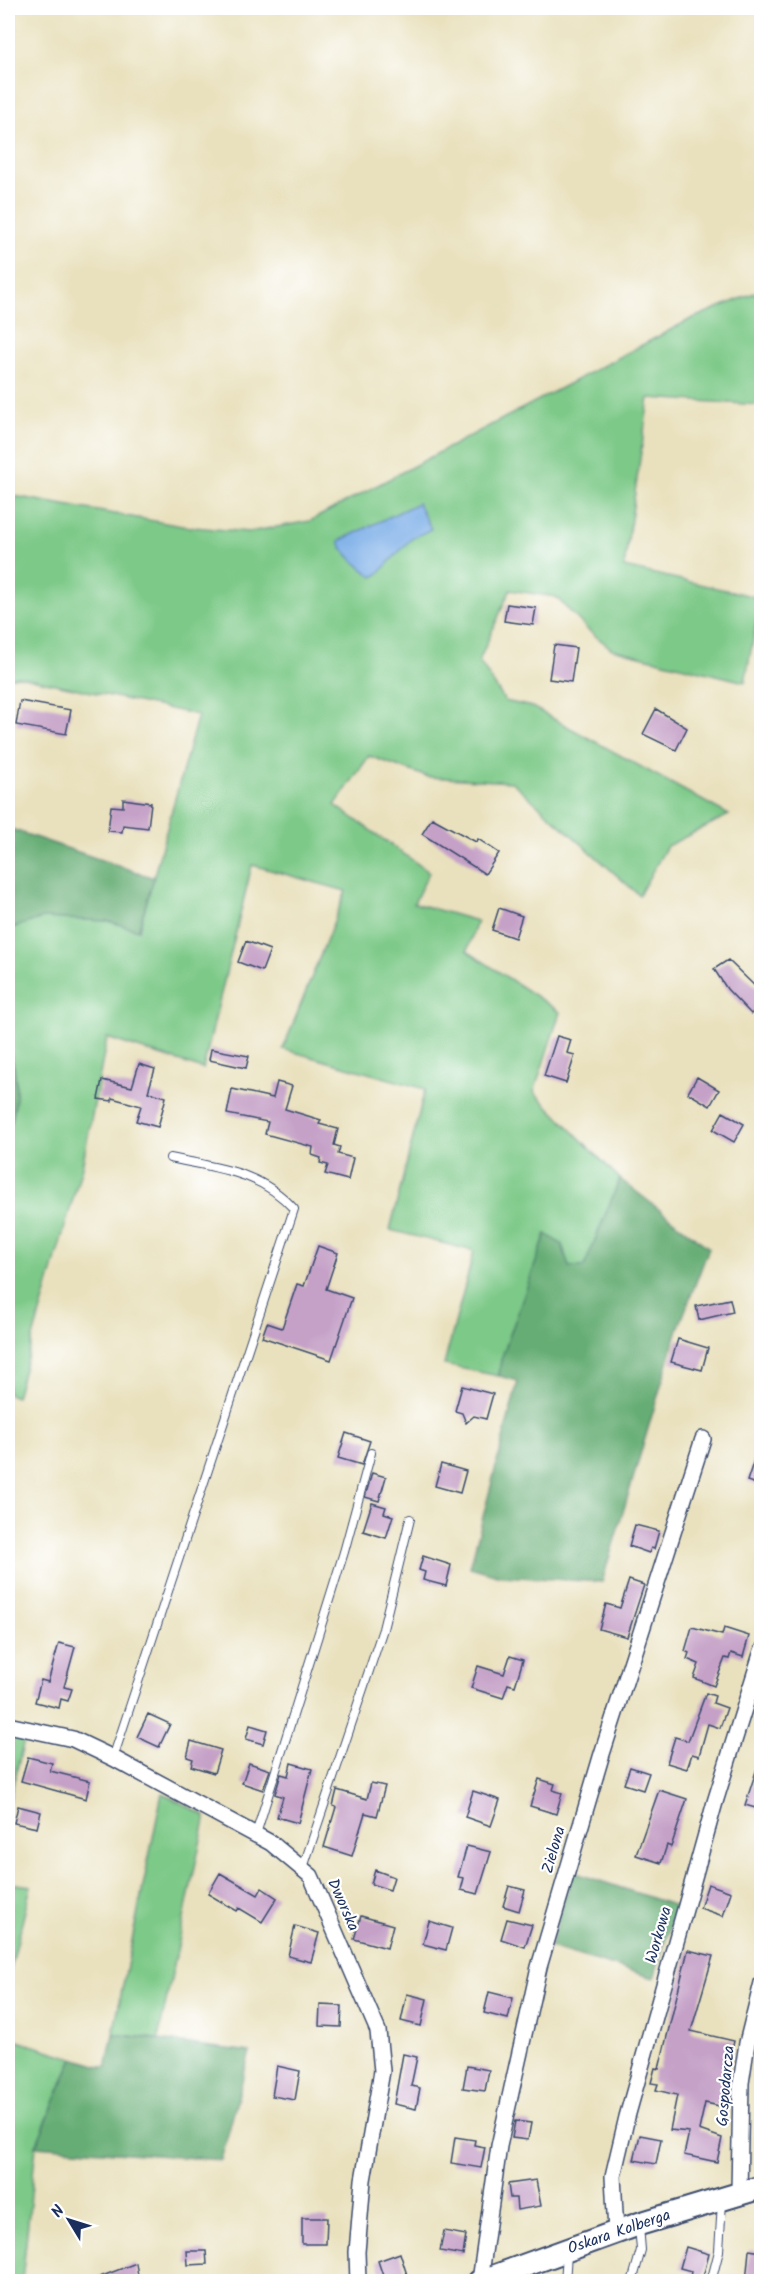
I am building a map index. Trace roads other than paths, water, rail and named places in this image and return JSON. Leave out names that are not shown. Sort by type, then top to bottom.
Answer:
[{"type":"main road","name":"Oskara Kolberga","points":[[480,2281],[639,2224],[762,2187]]},
{"type":"street","name":"Zielona","points":[[480,2281],[499,2146],[538,1967],[601,1757],[703,1439]]},
{"type":"street","name":"Workowa","points":[[616,2232],[613,2176],[627,2117],[715,1803],[762,1651]]},
{"type":"street","name":"Dworska","points":[[8,1725],[73,1739],[113,1758],[256,1834],[311,1876],[378,2031],[382,2071],[363,2180],[357,2252],[358,2282]]},
{"type":"street","name":"Gospodarcza","points":[[730,2195],[747,2043],[762,1983]]},
{"type":"lane","points":[[113,1758],[294,1209],[279,1192],[236,1172],[170,1158]]},
{"type":"lane","points":[[256,1834],[344,1552],[371,1453]]},
{"type":"lane","points":[[303,1868],[383,1629],[410,1519]]},
{"type":"lane","points":[[711,2282],[730,2195]]},
{"type":"lane","points":[[632,2282],[641,2250],[639,2224]]},
{"type":"lane","points":[[565,2282],[566,2250]]},
{"type":"water","points":[[418,503],[431,529],[411,539],[377,575],[373,577],[363,569],[348,556],[341,546],[339,541]]}]
